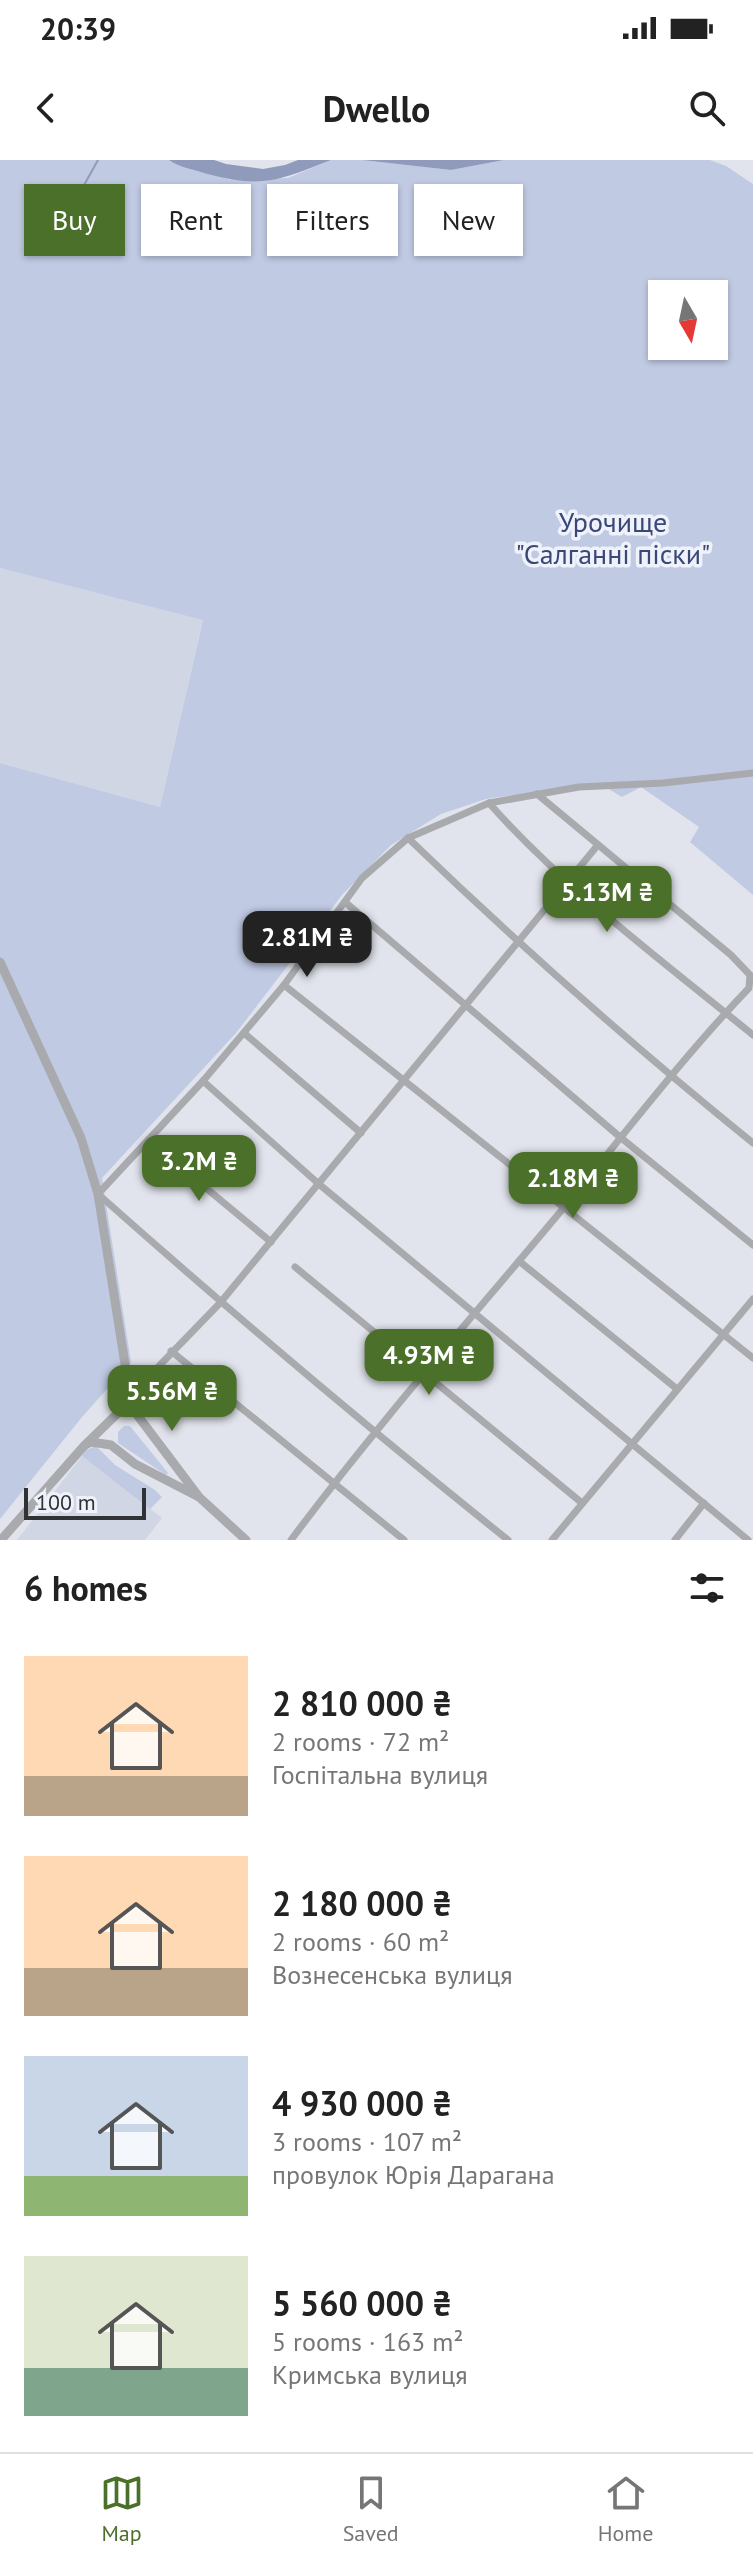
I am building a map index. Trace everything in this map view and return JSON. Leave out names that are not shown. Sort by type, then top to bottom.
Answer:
[{"type":"street","points":[[98,1194],[244,1033],[284,985],[362,878],[408,838],[489,803],[579,787],[663,783],[753,773]]},
{"type":"street","points":[[305,1540],[293,1536],[423,1372],[725,1012],[749,988],[750,975],[731,955],[537,794]]},
{"type":"street","points":[[489,803],[568,881],[753,1035]]},
{"type":"street","points":[[408,838],[518,944],[671,1077],[753,1143]]},
{"type":"street","points":[[1,1540],[84,1446],[123,1408],[129,1397],[171,1351],[220,1303],[597,846]]},
{"type":"street","points":[[345,902],[620,1137],[753,1245]]},
{"type":"street","points":[[0,962],[81,1138],[98,1194],[132,1408],[199,1497],[246,1540]]},
{"type":"street","points":[[284,985],[753,1358]]},
{"type":"street","points":[[244,1033],[361,1133]]},
{"type":"street","points":[[203,1081],[320,1185],[748,1540]]},
{"type":"street","points":[[148,1140],[271,1242]]},
{"type":"street","points":[[98,1194],[220,1303],[508,1540]]},
{"type":"street","points":[[519,1261],[677,1389]]},
{"type":"street","points":[[295,1267],[582,1503]]},
{"type":"street","points":[[552,1540],[753,1299]]},
{"type":"street","points":[[171,1351],[404,1540]]},
{"type":"street","points":[[113,1417],[138,1416]]},
{"type":"street","points":[[111,1445],[107,1433],[113,1417]]},
{"type":"street","points":[[84,1446],[91,1442],[111,1445],[135,1464],[199,1497]]},
{"type":"street","points":[[176,1487],[181,1478],[179,1470]]},
{"type":"street","points":[[675,1540],[704,1503]]},
{"type":"shaded area","points":[[169,160],[214,160],[263,169],[298,160],[331,160],[282,178],[241,181],[204,173]]},
{"type":"shaded area","points":[[362,160],[504,160],[451,170]]},
{"type":"shaded area","points":[[0,568],[203,619],[160,807],[0,763]]},
{"type":"shaded area","points":[[82,1456],[162,1518],[145,1540],[17,1540]]},
{"type":"green space","name":"Урочище \"Салганні піски\"","points":[[0,160],[169,160],[230,180],[288,178],[331,160],[362,160],[451,170],[504,160],[710,160],[726,166],[753,184],[753,895],[690,842],[699,827],[641,787],[622,797],[607,788],[540,791],[486,799],[441,814],[391,845],[342,895],[236,1033],[102,1178],[131,1362],[0,1519],[0,763],[160,807],[203,620],[0,568]]},
{"type":"green space","points":[[124,1426],[130,1426],[168,1473],[166,1475],[118,1443],[118,1432]]},
{"type":"green space","points":[[96,1446],[115,1465],[162,1497],[150,1509],[82,1456],[86,1450]]},
{"type":"waterway","points":[[85,184],[98,160]]}]
